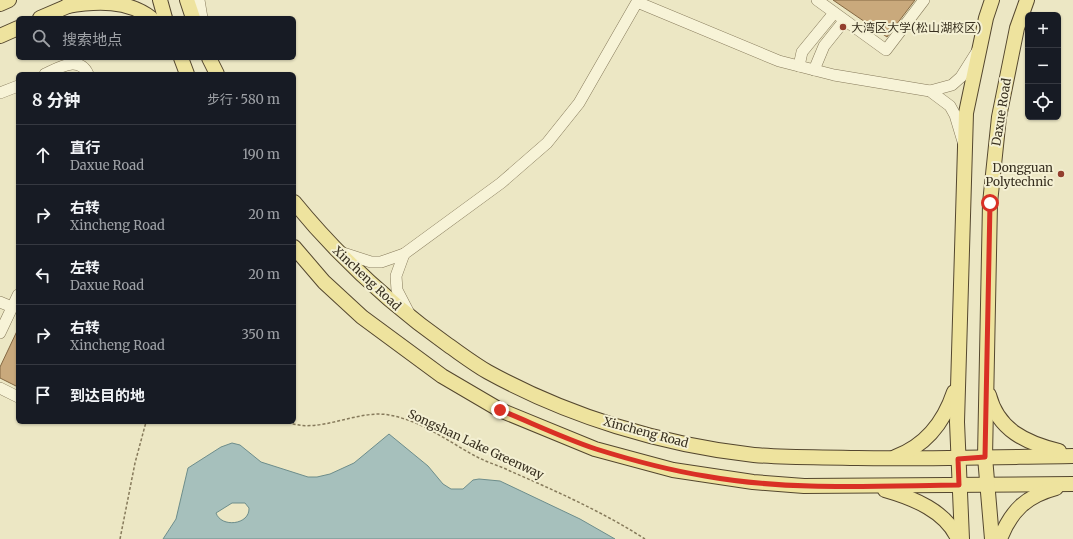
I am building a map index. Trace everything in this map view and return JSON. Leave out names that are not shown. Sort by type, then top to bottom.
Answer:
[{"type":"main road","points":[[0,4],[9,0]]},
{"type":"main road","points":[[44,16],[81,0]]},
{"type":"main road","points":[[160,0],[164,16]]},
{"type":"main road","points":[[187,0],[192,16]]},
{"type":"main road","points":[[962,539],[956,422],[966,113],[980,46],[992,0]]},
{"type":"main road","name":"Daxue Road","points":[[992,539],[985,457],[990,203],[998,117],[1017,28],[1027,0]]},
{"type":"main road","points":[[67,6],[100,1],[124,2],[136,5],[149,16]]},
{"type":"main road","points":[[0,36],[16,29]]},
{"type":"main road","points":[[182,60],[186,72]]},
{"type":"main road","points":[[210,60],[216,72]]},
{"type":"main road","name":"Xincheng Road","points":[[296,204],[337,251],[393,304],[412,318],[486,371],[532,393],[588,416],[645,434],[703,447],[754,455],[958,459],[1073,455]]},
{"type":"main road","points":[[296,249],[324,282],[362,317],[442,376],[470,394],[500,410],[595,449],[673,470],[706,476],[804,486],[1073,484]]},
{"type":"main road","points":[[890,458],[909,451],[933,433],[950,405],[958,378]]},
{"type":"main road","points":[[987,387],[995,411],[1006,426],[1014,433],[1042,447],[1073,455]]},
{"type":"main road","points":[[1000,539],[1010,518],[1017,508],[1026,501],[1052,489],[1073,484]]},
{"type":"main road","points":[[871,486],[898,494],[932,510],[949,525],[958,539]]},
{"type":"street","points":[[200,0],[202,16]]},
{"type":"street","points":[[817,0],[886,50],[924,0]]},
{"type":"street","points":[[337,251],[371,262],[382,262],[404,254],[501,183],[547,143],[579,103],[637,2],[779,61],[873,83],[930,91],[952,85],[962,77],[971,58],[980,46]]},
{"type":"street","points":[[799,66],[802,52],[834,13]]},
{"type":"street","points":[[814,70],[824,46],[844,21]]},
{"type":"street","points":[[50,72],[70,64],[82,67],[86,72]]},
{"type":"street","points":[[0,94],[16,87]]},
{"type":"street","points":[[930,91],[950,106],[955,115],[965,147]]},
{"type":"street","points":[[404,254],[396,276],[398,290],[412,318]]},
{"type":"street","points":[[0,334],[16,299]]},
{"type":"street","points":[[0,302],[12,307]]},
{"type":"street","points":[[0,388],[16,396]]},
{"type":"path","name":"Songshan Lake Greenway","points":[[296,424],[316,424],[374,414],[405,420],[429,429],[479,458],[612,519],[645,539]]},
{"type":"path","points":[[120,539],[135,463],[145,424]]},
{"type":"water","points":[[389,434],[428,466],[443,484],[451,489],[463,489],[473,480],[479,479],[500,481],[580,519],[615,539],[163,539],[176,519],[188,468],[221,447],[232,443],[240,445],[261,462],[308,477],[317,477],[330,474],[354,463]],"holes":[[[232,503],[245,503],[249,508],[248,514],[240,521],[223,521],[216,513]]]},
{"type":"building","points":[[833,0],[915,0],[887,37]]},
{"type":"building","points":[[16,333],[16,386],[0,378],[0,367]]},
{"type":"place","name":"大湾区大学(松山湖校区)","points":[[843,27]]},
{"type":"place","name":"Dongguan Polytechnic","points":[[1061,174]]},
{"type":"route","points":[[500,410],[595,449],[673,470],[706,476],[804,486],[959,485],[958,459],[985,457],[989,326],[990,203]]}]
